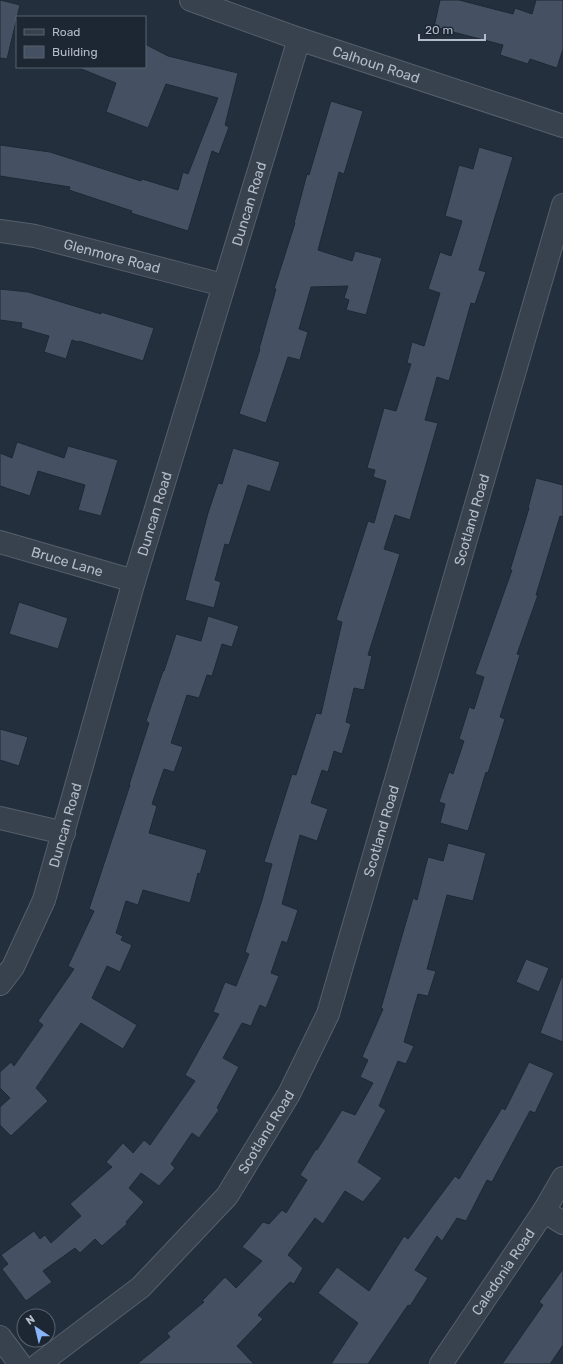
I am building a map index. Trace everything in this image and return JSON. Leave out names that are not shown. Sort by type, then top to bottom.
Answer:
[{"type":"street","name":"Calhoun Road","points":[[191,0],[299,39],[563,126]]},
{"type":"street","name":"Duncan Road","points":[[0,984],[13,967],[44,900],[134,581],[299,39]]},
{"type":"street","name":"Scotland Road","points":[[39,1364],[141,1287],[227,1196],[289,1094],[328,1014],[563,206]]},
{"type":"street","name":"Glenmore Road","points":[[0,231],[35,236],[223,285]]},
{"type":"street","name":"Bruce Lane","points":[[0,542],[134,581]]},
{"type":"street","points":[[0,818],[64,833]]},
{"type":"street","name":"Caledonia Road","points":[[441,1364],[544,1211],[563,1178]]},
{"type":"street","points":[[544,1211],[563,1223]]},
{"type":"street","points":[[0,1337],[20,1364]]},
{"type":"building","points":[[0,0],[20,5],[17,16],[16,16],[7,59],[0,58]]},
{"type":"building","points":[[440,0],[459,0],[513,14],[515,8],[532,14],[536,0],[563,0],[563,49],[557,68],[530,59],[528,64],[500,55],[503,45],[434,27]]},
{"type":"building","points":[[146,45],[168,56],[238,73],[225,125],[229,127],[219,154],[212,151],[188,231],[131,213],[132,211],[69,190],[70,187],[0,176],[0,145],[50,152],[141,181],[142,179],[178,190],[183,172],[188,174],[218,98],[166,84],[148,128],[106,112],[116,83],[79,68],[146,68]]},
{"type":"building","points":[[331,101],[363,111],[344,174],[339,172],[318,250],[352,261],[355,251],[382,258],[366,315],[346,310],[349,300],[344,298],[348,286],[311,287],[299,329],[308,332],[300,360],[288,357],[266,423],[239,414],[260,349],[276,289],[274,289],[295,223],[307,174],[309,175]]},
{"type":"building","points":[[479,147],[513,157],[479,270],[486,272],[475,304],[471,303],[449,381],[437,377],[425,420],[438,423],[410,520],[395,515],[384,549],[400,554],[368,655],[372,656],[364,690],[354,688],[346,722],[351,724],[342,754],[334,751],[328,772],[322,770],[311,803],[328,809],[317,841],[300,835],[282,904],[298,910],[287,943],[282,941],[271,973],[279,976],[266,1008],[260,1005],[251,1026],[242,1023],[223,1058],[239,1067],[217,1108],[219,1110],[199,1138],[192,1133],[171,1164],[175,1168],[159,1186],[141,1173],[129,1188],[144,1202],[126,1222],[127,1224],[102,1246],[95,1239],[80,1253],[75,1248],[43,1271],[52,1282],[26,1301],[2,1269],[8,1264],[1,1255],[34,1231],[40,1239],[45,1235],[51,1243],[81,1216],[70,1204],[112,1167],[106,1162],[123,1143],[133,1153],[144,1140],[150,1145],[195,1081],[185,1075],[219,1014],[213,1012],[225,982],[236,986],[249,954],[245,952],[272,864],[264,862],[292,774],[296,775],[316,713],[321,714],[342,622],[336,620],[368,521],[374,523],[386,481],[373,477],[375,470],[367,468],[384,408],[396,411],[411,364],[407,363],[412,342],[424,346],[440,293],[428,289],[440,252],[451,256],[462,221],[445,216],[459,165],[473,169]]},
{"type":"building","points":[[0,289],[28,292],[154,328],[143,361],[72,340],[66,359],[44,352],[49,336],[21,328],[22,323],[0,320]]},
{"type":"building","points":[[17,442],[64,458],[68,446],[118,460],[101,516],[78,510],[85,485],[38,471],[30,496],[0,486],[0,453],[12,458]]},
{"type":"building","points":[[233,448],[280,462],[270,492],[248,485],[229,545],[225,544],[215,580],[221,582],[214,608],[185,600],[208,513],[218,483],[222,484]]},
{"type":"building","points":[[536,478],[563,485],[563,517],[560,516],[536,595],[538,595],[517,654],[520,655],[500,717],[505,719],[488,773],[486,772],[468,831],[440,823],[445,804],[439,802],[449,772],[453,774],[464,741],[459,739],[469,707],[474,709],[484,677],[475,674],[512,570],[510,570],[529,508]]},
{"type":"building","points":[[19,602],[68,618],[58,649],[9,634]]},
{"type":"building","points":[[208,616],[239,626],[232,647],[222,644],[212,676],[207,675],[199,698],[187,695],[171,743],[183,747],[174,772],[164,769],[152,804],[157,806],[149,833],[207,850],[200,874],[198,873],[190,903],[143,890],[138,905],[126,901],[116,933],[123,936],[121,940],[132,945],[120,972],[107,966],[92,998],[137,1025],[123,1049],[81,1023],[36,1088],[48,1101],[11,1136],[0,1125],[0,1107],[10,1098],[0,1088],[0,1072],[11,1062],[14,1066],[43,1025],[38,1021],[74,969],[68,966],[94,911],[89,909],[149,723],[146,721],[176,634],[201,641]]},
{"type":"building","points":[[0,729],[28,737],[19,766],[0,760]]},
{"type":"building","points":[[448,843],[486,853],[473,901],[447,895],[427,969],[436,971],[428,996],[418,994],[404,1042],[414,1046],[406,1064],[398,1061],[379,1106],[386,1110],[358,1162],[382,1178],[363,1202],[345,1191],[323,1224],[315,1218],[288,1255],[303,1268],[294,1284],[290,1282],[258,1315],[263,1319],[237,1346],[254,1364],[137,1364],[170,1337],[167,1333],[204,1302],[202,1301],[225,1277],[236,1288],[262,1261],[242,1247],[263,1222],[269,1224],[282,1210],[286,1213],[307,1180],[300,1175],[342,1110],[355,1115],[373,1083],[360,1077],[368,1060],[362,1057],[383,1009],[381,1008],[413,898],[417,900],[428,857],[443,861]]},
{"type":"building","points":[[526,959],[549,968],[539,992],[516,982]]},
{"type":"building","points":[[562,976],[563,977],[563,1042],[540,1033]]},
{"type":"building","points":[[529,1062],[554,1073],[535,1113],[530,1111],[492,1182],[487,1180],[466,1221],[457,1218],[442,1241],[437,1236],[415,1270],[428,1278],[410,1306],[408,1305],[368,1364],[331,1364],[358,1323],[318,1293],[337,1267],[369,1291],[404,1236],[408,1239],[455,1176],[459,1179],[502,1108],[505,1110]]},
{"type":"building","points":[[563,1269],[563,1345],[550,1364],[502,1364],[543,1305],[539,1302]]}]
